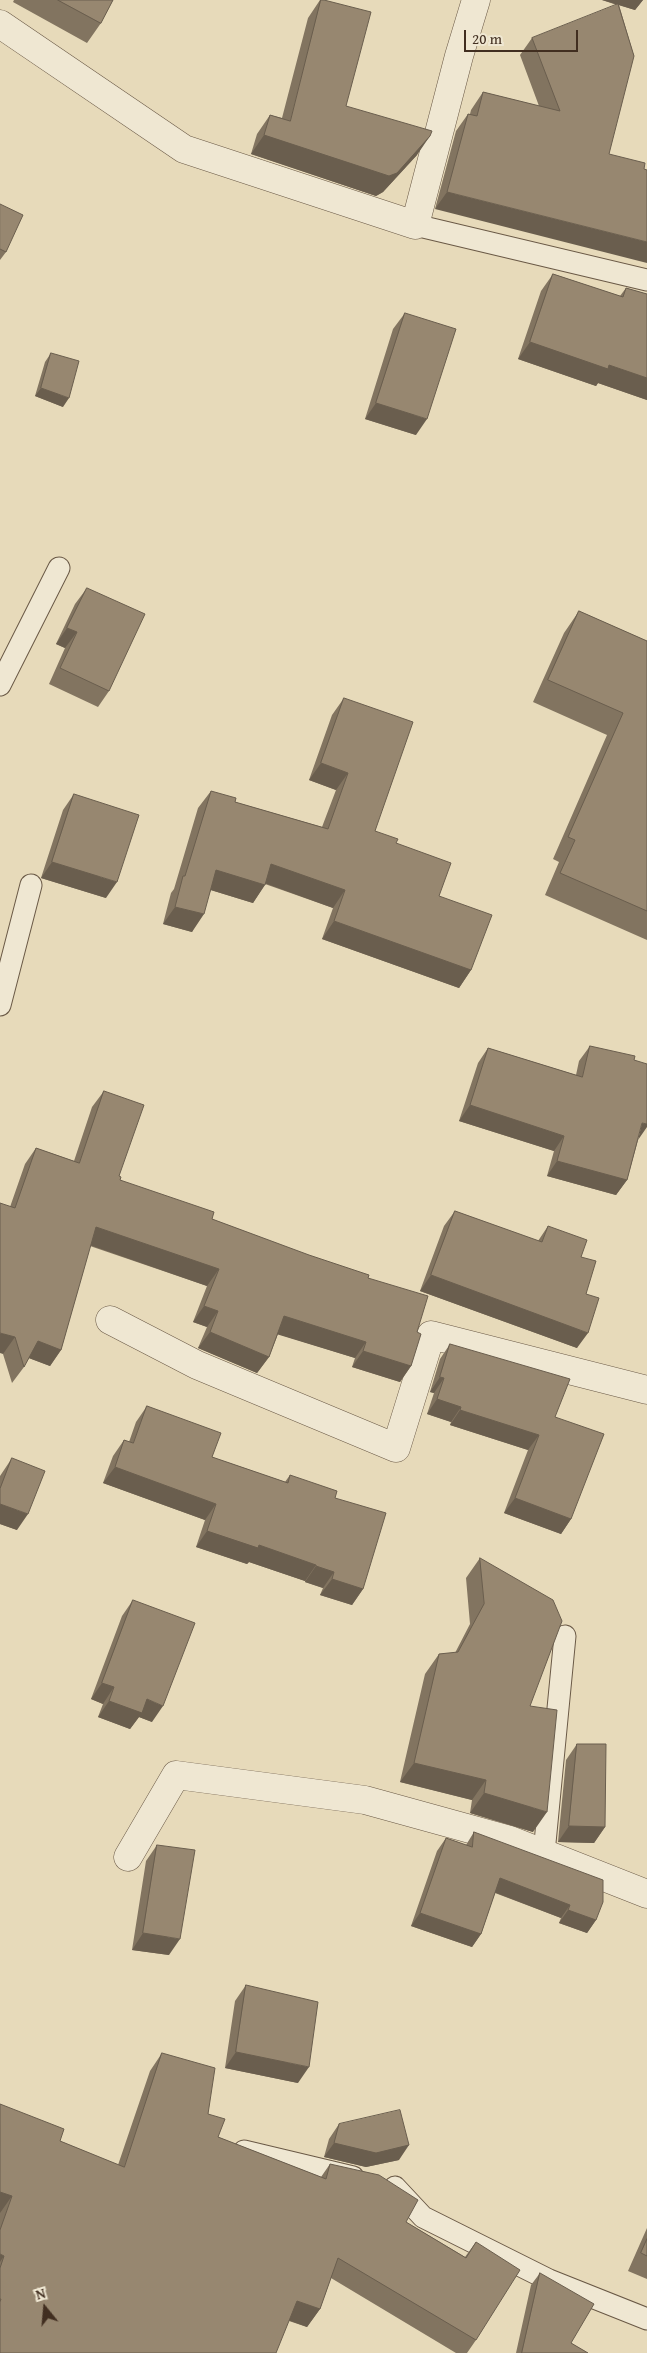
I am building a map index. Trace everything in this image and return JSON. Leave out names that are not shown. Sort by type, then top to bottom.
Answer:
[{"type":"street","points":[[0,24],[184,148],[415,224],[459,56],[476,0]]},
{"type":"street","points":[[110,1320],[197,1365],[396,1448],[431,1335],[647,1390]]},
{"type":"street","points":[[128,1857],[176,1775],[365,1800],[510,1840],[647,1894]]},
{"type":"lane","points":[[415,224],[647,280]]},
{"type":"lane","points":[[0,685],[59,568]]},
{"type":"lane","points":[[0,1005],[31,885]]},
{"type":"lane","points":[[544,1853],[565,1636]]},
{"type":"lane","points":[[225,2147],[394,2186],[423,2217],[550,2280],[647,2319]]},
{"type":"building","points":[[58,0],[113,0],[101,23]]},
{"type":"building","points":[[321,0],[371,12],[346,106],[432,131],[430,136],[397,173],[389,176],[264,135],[270,115],[290,121]]},
{"type":"building","points":[[618,4],[634,56],[609,154],[645,163],[644,169],[647,170],[647,242],[447,192],[468,114],[477,116],[483,92],[560,111],[532,38]]},
{"type":"building","points":[[0,204],[23,215],[6,252],[0,249]]},
{"type":"building","points":[[553,274],[623,297],[626,288],[647,294],[647,378],[609,365],[608,369],[530,342]]},
{"type":"building","points":[[405,313],[456,329],[427,419],[376,403]]},
{"type":"building","points":[[51,353],[79,361],[69,398],[41,388]]},
{"type":"building","points":[[87,588],[145,614],[109,691],[60,668],[77,632],[67,628]]},
{"type":"building","points":[[579,611],[647,641],[647,911],[560,873],[575,840],[568,837],[623,713],[548,680]]},
{"type":"building","points":[[344,698],[413,722],[375,831],[398,839],[396,843],[451,863],[439,896],[492,915],[471,970],[334,921],[345,890],[271,864],[265,885],[216,870],[204,914],[175,907],[183,876],[185,876],[211,791],[236,798],[235,802],[328,829],[348,773],[321,763]]},
{"type":"building","points":[[74,794],[139,815],[117,882],[52,862]]},
{"type":"building","points":[[590,1046],[635,1056],[634,1060],[647,1064],[647,1124],[642,1123],[627,1180],[557,1161],[564,1136],[470,1105],[488,1048],[582,1077]]},
{"type":"building","points":[[104,1091],[144,1105],[119,1176],[121,1177],[120,1180],[214,1212],[212,1219],[369,1275],[368,1278],[428,1296],[417,1332],[421,1334],[411,1366],[363,1351],[366,1342],[284,1316],[269,1357],[210,1332],[218,1311],[204,1306],[219,1269],[96,1227],[61,1350],[38,1341],[24,1367],[15,1337],[0,1333],[0,1203],[15,1208],[36,1148],[79,1163]]},
{"type":"building","points":[[455,1211],[542,1242],[548,1226],[587,1240],[581,1257],[596,1261],[586,1294],[599,1298],[588,1333],[431,1275]]},
{"type":"building","points":[[450,1344],[570,1379],[555,1417],[604,1434],[571,1519],[515,1498],[539,1435],[460,1410],[461,1407],[437,1399],[444,1378],[440,1377]]},
{"type":"building","points":[[147,1406],[221,1433],[212,1457],[288,1483],[290,1475],[337,1491],[335,1498],[386,1513],[363,1589],[332,1579],[334,1572],[316,1565],[259,1545],[258,1548],[207,1531],[216,1504],[115,1467],[124,1440],[133,1443]]},
{"type":"building","points":[[12,1458],[45,1471],[28,1514],[0,1504],[0,1489]]},
{"type":"building","points":[[480,1558],[553,1600],[562,1621],[530,1706],[557,1710],[547,1812],[484,1793],[486,1780],[414,1763],[439,1654],[458,1652],[484,1604]]},
{"type":"building","points":[[133,1600],[195,1623],[163,1706],[147,1699],[142,1713],[109,1701],[114,1687],[102,1683]]},
{"type":"building","points":[[577,1744],[606,1744],[605,1827],[569,1826]]},
{"type":"building","points":[[474,1832],[603,1880],[603,1902],[596,1920],[568,1910],[570,1905],[500,1878],[481,1934],[420,1913],[446,1838],[472,1847]]},
{"type":"building","points":[[157,1845],[195,1850],[180,1939],[143,1933]]},
{"type":"building","points":[[246,1985],[318,2002],[309,2067],[236,2052]]},
{"type":"building","points":[[162,2053],[215,2068],[208,2114],[225,2119],[218,2137],[326,2179],[330,2164],[379,2175],[418,2200],[406,2222],[466,2258],[476,2242],[520,2270],[476,2340],[338,2258],[320,2309],[297,2301],[276,2353],[0,2353],[0,2268],[4,2256],[0,2254],[0,2230],[12,2196],[0,2192],[0,2104],[64,2129],[60,2141],[124,2167]]},
{"type":"building","points":[[400,2110],[409,2145],[376,2153],[334,2143],[339,2124]]},
{"type":"building","points":[[647,2239],[647,2256],[641,2253]]},
{"type":"building","points":[[540,2273],[594,2304],[571,2343],[588,2353],[522,2353]]}]
